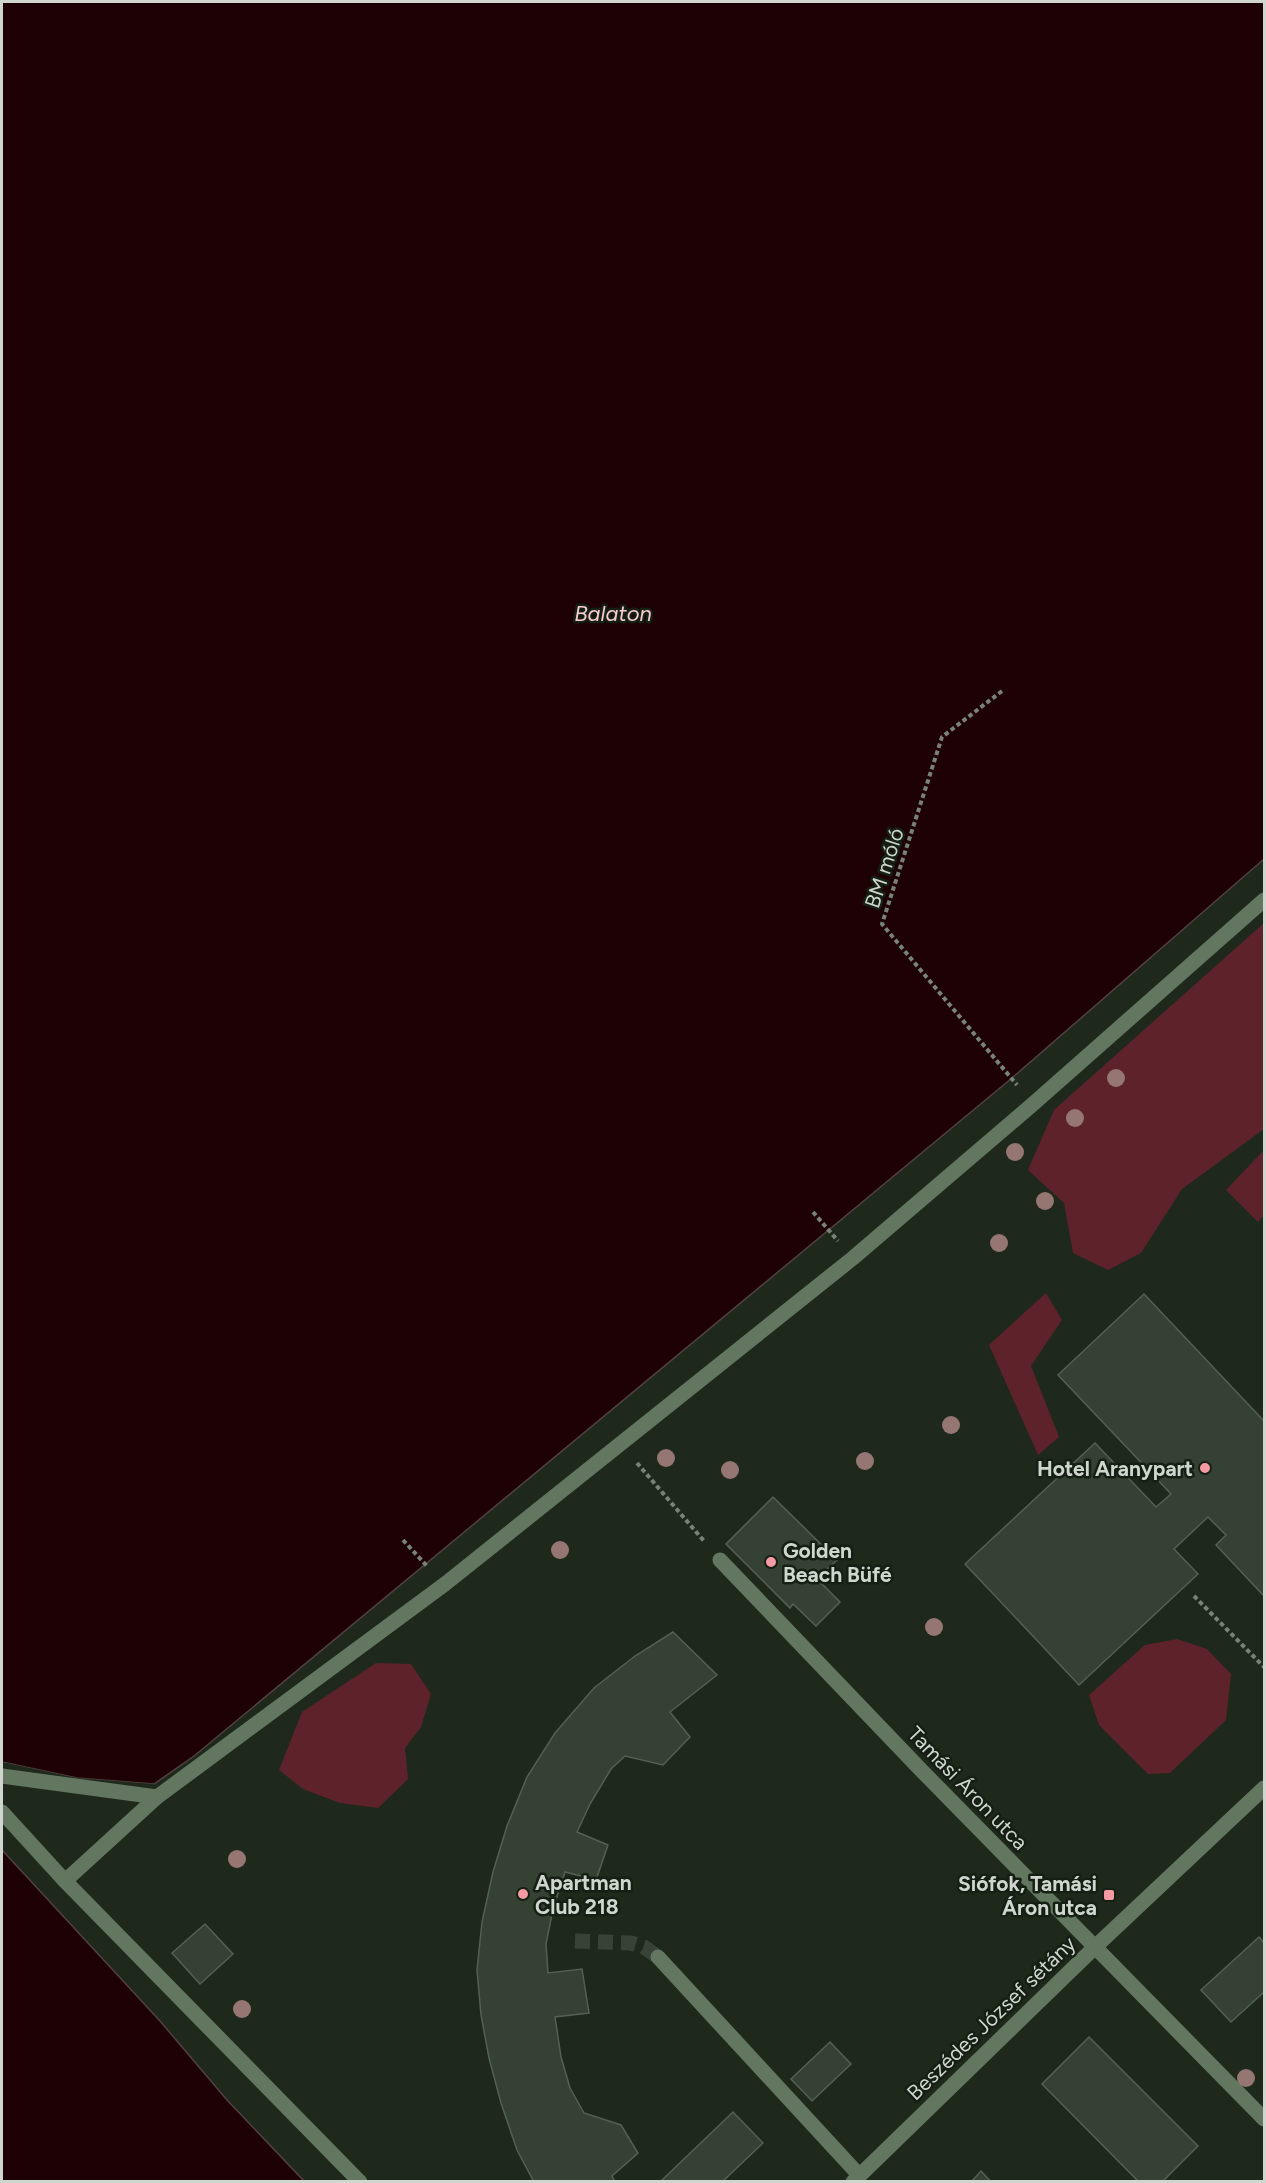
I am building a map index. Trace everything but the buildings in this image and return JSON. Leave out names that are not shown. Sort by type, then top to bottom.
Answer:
[{"type":"street","points":[[65,1881],[157,1797],[445,1584],[853,1258],[1033,1104],[1264,900]]},
{"type":"street","name":"Tamási Áron utca","points":[[720,1560],[1264,2119]]},
{"type":"street","points":[[2,1776],[157,1797]]},
{"type":"street","name":"Beszédes József sétány","points":[[856,2178],[1095,1947],[1264,1788]]},
{"type":"street","points":[[2,1812],[65,1881],[360,2181]]},
{"type":"street","points":[[658,1957],[856,2178]]},
{"type":"path","name":"BM móló","points":[[1002,691],[942,736],[882,924],[1033,1104]]},
{"type":"path","points":[[813,1212],[853,1258]]},
{"type":"path","points":[[621,1444],[720,1560]]},
{"type":"path","points":[[403,1540],[445,1584]]},
{"type":"path","points":[[1194,1596],[1264,1667]]},
{"type":"shaded area","points":[[1264,923],[1264,1129],[1182,1189],[1141,1253],[1108,1270],[1073,1253],[1064,1203],[1028,1170],[1054,1110]]},
{"type":"shaded area","points":[[1264,1150],[1264,1215],[1258,1222],[1226,1190]]},
{"type":"shaded area","points":[[1046,1293],[1062,1320],[1031,1366],[1059,1437],[1038,1455],[989,1345]]},
{"type":"shaded area","points":[[1177,1639],[1207,1649],[1231,1674],[1226,1720],[1170,1773],[1148,1774],[1099,1725],[1089,1695],[1145,1645]]},
{"type":"shaded area","points":[[376,1663],[411,1664],[431,1694],[421,1727],[405,1748],[408,1779],[378,1808],[340,1803],[303,1789],[279,1770],[302,1712]]},
{"type":"water","name":"Balaton","points":[[2,2],[1264,2],[1264,859],[1012,1078],[194,1756],[154,1784],[77,1778],[2,1762]]},
{"type":"water","points":[[2,1850],[160,2021],[227,2100],[304,2181],[2,2181]]},
{"type":"pier","points":[[2,1762],[77,1778],[154,1784],[151,1787],[77,1781],[2,1765]]},
{"type":"tunnel","points":[[575,1941],[631,1943],[644,1947],[658,1957]]},
{"type":"place","name":"Hotel Aranypart","points":[[1205,1468]]},
{"type":"place","name":"Golden Beach Büfé","points":[[771,1562]]},
{"type":"place","name":"Apartman Club 218","points":[[523,1894]]},
{"type":"place","name":"Siófok, Tamási Áron utca","points":[[1109,1895]]}]
